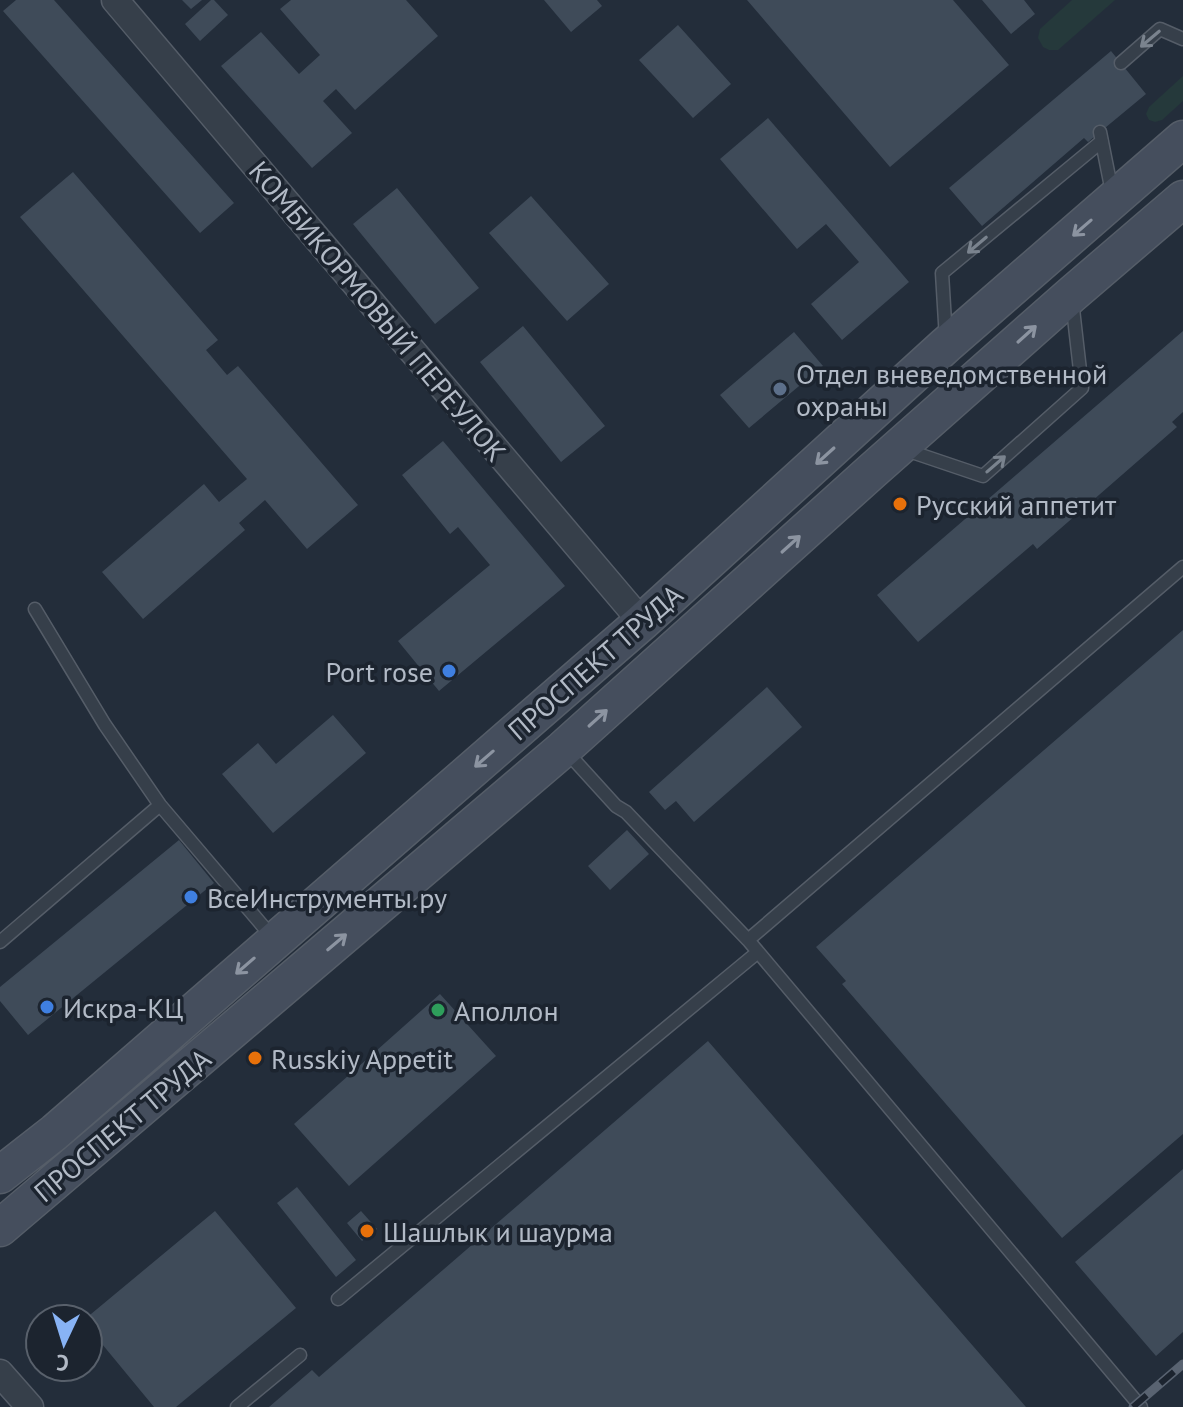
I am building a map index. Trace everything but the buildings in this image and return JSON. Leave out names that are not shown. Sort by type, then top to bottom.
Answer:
[{"type":"main road","name":"ПРОСПЕКТ ТРУДА","points":[[0,1175],[55,1132],[642,622],[946,345],[1183,139]]},
{"type":"main road","name":"ПРОСПЕКТ ТРУДА","points":[[0,1228],[563,749],[1071,295],[1183,199]]},
{"type":"main road","points":[[642,622],[668,654]]},
{"type":"street","name":"КОМБИКОРМОВЫЙ ПЕРЕУЛОК","points":[[115,0],[642,622]]},
{"type":"street","points":[[0,1373],[30,1407]]},
{"type":"lane","points":[[1121,63],[1160,29],[1183,39]]},
{"type":"lane","points":[[946,345],[942,273],[1101,137],[1114,200]]},
{"type":"lane","points":[[900,447],[983,476],[1071,398],[1082,388],[1071,295]]},
{"type":"lane","points":[[748,940],[1183,567]]},
{"type":"lane","points":[[35,609],[105,725],[160,805],[275,940]]},
{"type":"lane","points":[[563,749],[748,940],[1141,1407]]},
{"type":"lane","points":[[0,942],[160,805]]},
{"type":"lane","points":[[338,1299],[758,952]]},
{"type":"lane","points":[[237,1407],[300,1355]]},
{"type":"green space","points":[[1072,0],[1115,0],[1058,50],[1043,47],[1038,38],[1040,29]]},
{"type":"green space","points":[[1183,76],[1183,101],[1162,120],[1149,120],[1146,114],[1149,107]]},
{"type":"railway","points":[[1133,1407],[1183,1364]]},
{"type":"place","name":"Отдел вневедомственной охраны","points":[[780,389]]},
{"type":"place","name":"Русский аппетит","points":[[900,504]]},
{"type":"place","name":"Port rose","points":[[449,671]]},
{"type":"place","name":"ВсеИнструменты.ру","points":[[191,897]]},
{"type":"place","name":"Искра-КЦ","points":[[47,1007]]},
{"type":"place","name":"Аполлон","points":[[438,1010]]},
{"type":"place","name":"Russkiy Appetit","points":[[255,1058]]},
{"type":"place","name":"Шашлык и шаурма","points":[[367,1231]]}]
